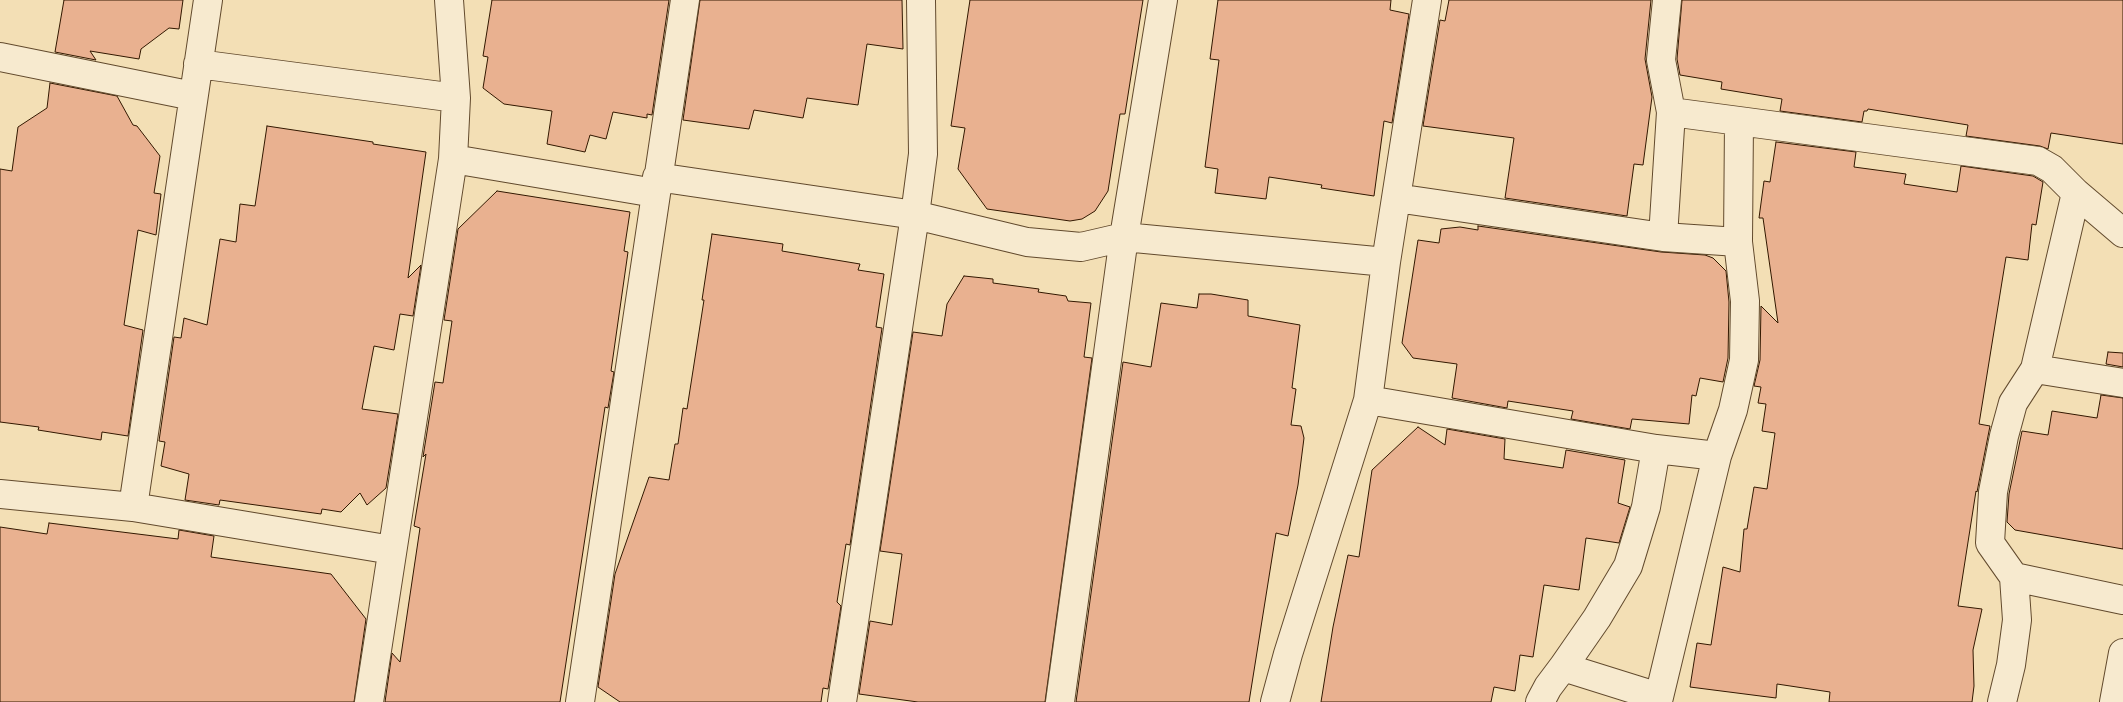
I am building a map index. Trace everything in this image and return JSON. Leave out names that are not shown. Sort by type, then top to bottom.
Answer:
[{"type":"street","points":[[133,507],[208,0]]},
{"type":"street","points":[[369,702],[453,160],[456,98],[449,0]]},
{"type":"street","points":[[580,702],[685,0]]},
{"type":"street","points":[[842,702],[923,154],[921,0]]},
{"type":"street","points":[[1060,702],[1124,238],[1163,0]]},
{"type":"street","points":[[1276,702],[1288,654],[1368,400],[1386,262],[1427,0]]},
{"type":"street","points":[[1663,237],[1671,112],[1661,60],[1667,0]]},
{"type":"street","points":[[0,57],[193,96]]},
{"type":"street","points":[[198,64],[456,98]]},
{"type":"street","points":[[1671,112],[2038,161],[2052,169],[2123,232]]},
{"type":"street","points":[[1562,668],[1662,699],[1717,456],[1733,410],[1744,360],[1745,301],[1738,242],[1739,121]]},
{"type":"street","points":[[453,160],[915,215],[1027,242],[1081,247],[1124,238],[1386,262]]},
{"type":"street","points":[[2002,702],[2011,665],[2017,620],[2014,578],[1990,543],[1992,492],[2013,403],[2035,369],[2076,192]]},
{"type":"street","points":[[1396,198],[1663,237],[1738,242]]},
{"type":"street","points":[[2035,369],[2123,383]]},
{"type":"street","points":[[1368,400],[1656,449],[1717,456]]},
{"type":"street","points":[[1540,702],[1548,687],[1597,618],[1628,566],[1646,507],[1656,449]]},
{"type":"street","points":[[0,494],[133,507],[392,550]]},
{"type":"street","points":[[2014,578],[2123,600]]},
{"type":"street","points":[[2114,702],[2123,653]]},
{"type":"building","points":[[64,0],[183,0],[179,29],[169,28],[141,49],[139,59],[90,51],[96,60],[55,52]]},
{"type":"building","points":[[492,0],[669,0],[652,115],[647,114],[647,118],[613,112],[606,139],[590,135],[585,152],[547,144],[552,111],[504,104],[483,88],[488,57],[483,56]]},
{"type":"building","points":[[700,0],[902,0],[903,49],[867,44],[858,105],[807,98],[803,118],[754,110],[749,129],[683,120]]},
{"type":"building","points":[[970,0],[1143,0],[1125,114],[1120,114],[1108,191],[1095,211],[1082,219],[1070,221],[987,209],[958,169],[965,128],[951,126]]},
{"type":"building","points":[[1218,0],[1391,0],[1390,10],[1409,14],[1392,123],[1384,121],[1374,196],[1321,188],[1322,185],[1269,177],[1266,199],[1215,193],[1218,169],[1205,167],[1219,60],[1210,59]]},
{"type":"building","points":[[1449,0],[1651,0],[1645,59],[1652,97],[1643,165],[1634,164],[1627,216],[1505,198],[1514,138],[1423,126],[1440,20],[1445,21]]},
{"type":"building","points":[[1682,0],[2123,0],[2123,144],[2051,133],[2048,149],[2040,146],[1966,136],[1968,125],[1868,109],[1864,111],[1862,122],[1780,111],[1782,99],[1721,89],[1722,82],[1680,75],[1677,59]]},
{"type":"building","points":[[50,83],[117,96],[133,125],[137,126],[160,156],[154,193],[161,194],[156,235],[138,230],[124,325],[143,330],[128,436],[102,432],[101,440],[38,430],[39,427],[0,422],[0,169],[12,171],[18,127],[47,108]]},
{"type":"building","points":[[267,126],[426,152],[408,278],[421,265],[413,316],[400,314],[394,350],[374,346],[362,409],[398,414],[386,488],[367,505],[360,493],[341,512],[322,509],[321,514],[220,500],[219,505],[185,500],[189,474],[161,466],[165,442],[159,441],[174,337],[181,338],[184,318],[207,325],[220,239],[236,242],[240,204],[255,206]]},
{"type":"building","points":[[1776,142],[1856,152],[1854,167],[1906,174],[1904,184],[1957,192],[1961,166],[2033,176],[2043,182],[2036,225],[2032,224],[2028,260],[2006,257],[1979,424],[1990,426],[1976,491],[1958,606],[1982,609],[1973,650],[1974,686],[1972,702],[1829,702],[1830,692],[1777,684],[1776,698],[1690,687],[1697,643],[1711,645],[1723,567],[1740,572],[1744,529],[1747,529],[1754,487],[1767,489],[1775,433],[1762,431],[1766,404],[1758,403],[1761,387],[1754,386],[1760,360],[1761,306],[1778,323],[1763,218],[1759,218],[1764,181],[1770,182]]},
{"type":"building","points":[[497,191],[630,212],[624,251],[628,252],[611,371],[614,372],[608,408],[605,407],[560,702],[385,702],[392,653],[400,662],[420,528],[414,526],[426,454],[423,457],[435,382],[443,383],[452,321],[444,320],[458,229]]},
{"type":"building","points":[[1478,226],[1661,252],[1705,255],[1713,258],[1726,271],[1729,302],[1728,358],[1723,382],[1700,378],[1696,396],[1692,395],[1689,424],[1632,419],[1630,429],[1571,419],[1573,411],[1508,401],[1507,408],[1452,398],[1457,364],[1413,358],[1402,343],[1418,240],[1439,243],[1441,229],[1460,227],[1478,230]]},
{"type":"building","points":[[712,234],[783,244],[782,251],[860,264],[858,270],[884,274],[876,327],[882,328],[850,545],[846,544],[837,602],[841,606],[828,689],[823,688],[821,702],[620,702],[598,687],[615,574],[649,477],[669,480],[675,444],[678,444],[683,408],[687,409]]},
{"type":"building","points":[[964,276],[993,279],[993,283],[1039,289],[1038,292],[1066,296],[1068,301],[1091,303],[1084,357],[1092,358],[1045,702],[918,702],[859,694],[870,621],[892,625],[902,554],[880,551],[913,332],[942,336],[947,304]]},
{"type":"building","points":[[1199,294],[1248,300],[1248,316],[1300,325],[1292,388],[1296,389],[1291,425],[1301,426],[1304,438],[1298,485],[1288,536],[1276,533],[1249,702],[1076,702],[1123,362],[1151,367],[1161,303],[1197,308]]},
{"type":"building","points":[[2108,352],[2123,353],[2123,367],[2106,364]]},
{"type":"building","points":[[2101,395],[2123,398],[2123,549],[2015,530],[2007,522],[2009,494],[2022,431],[2048,435],[2052,411],[2097,418]]},
{"type":"building","points":[[1418,427],[1445,445],[1447,429],[1505,439],[1504,459],[1563,468],[1566,450],[1625,460],[1618,503],[1630,507],[1619,543],[1586,538],[1579,590],[1544,585],[1533,657],[1520,655],[1515,691],[1494,687],[1491,702],[1321,702],[1333,627],[1348,555],[1359,557],[1372,470]]},
{"type":"building","points":[[49,523],[178,539],[179,530],[214,536],[211,557],[331,574],[366,619],[354,702],[0,702],[0,527],[47,534]]}]
